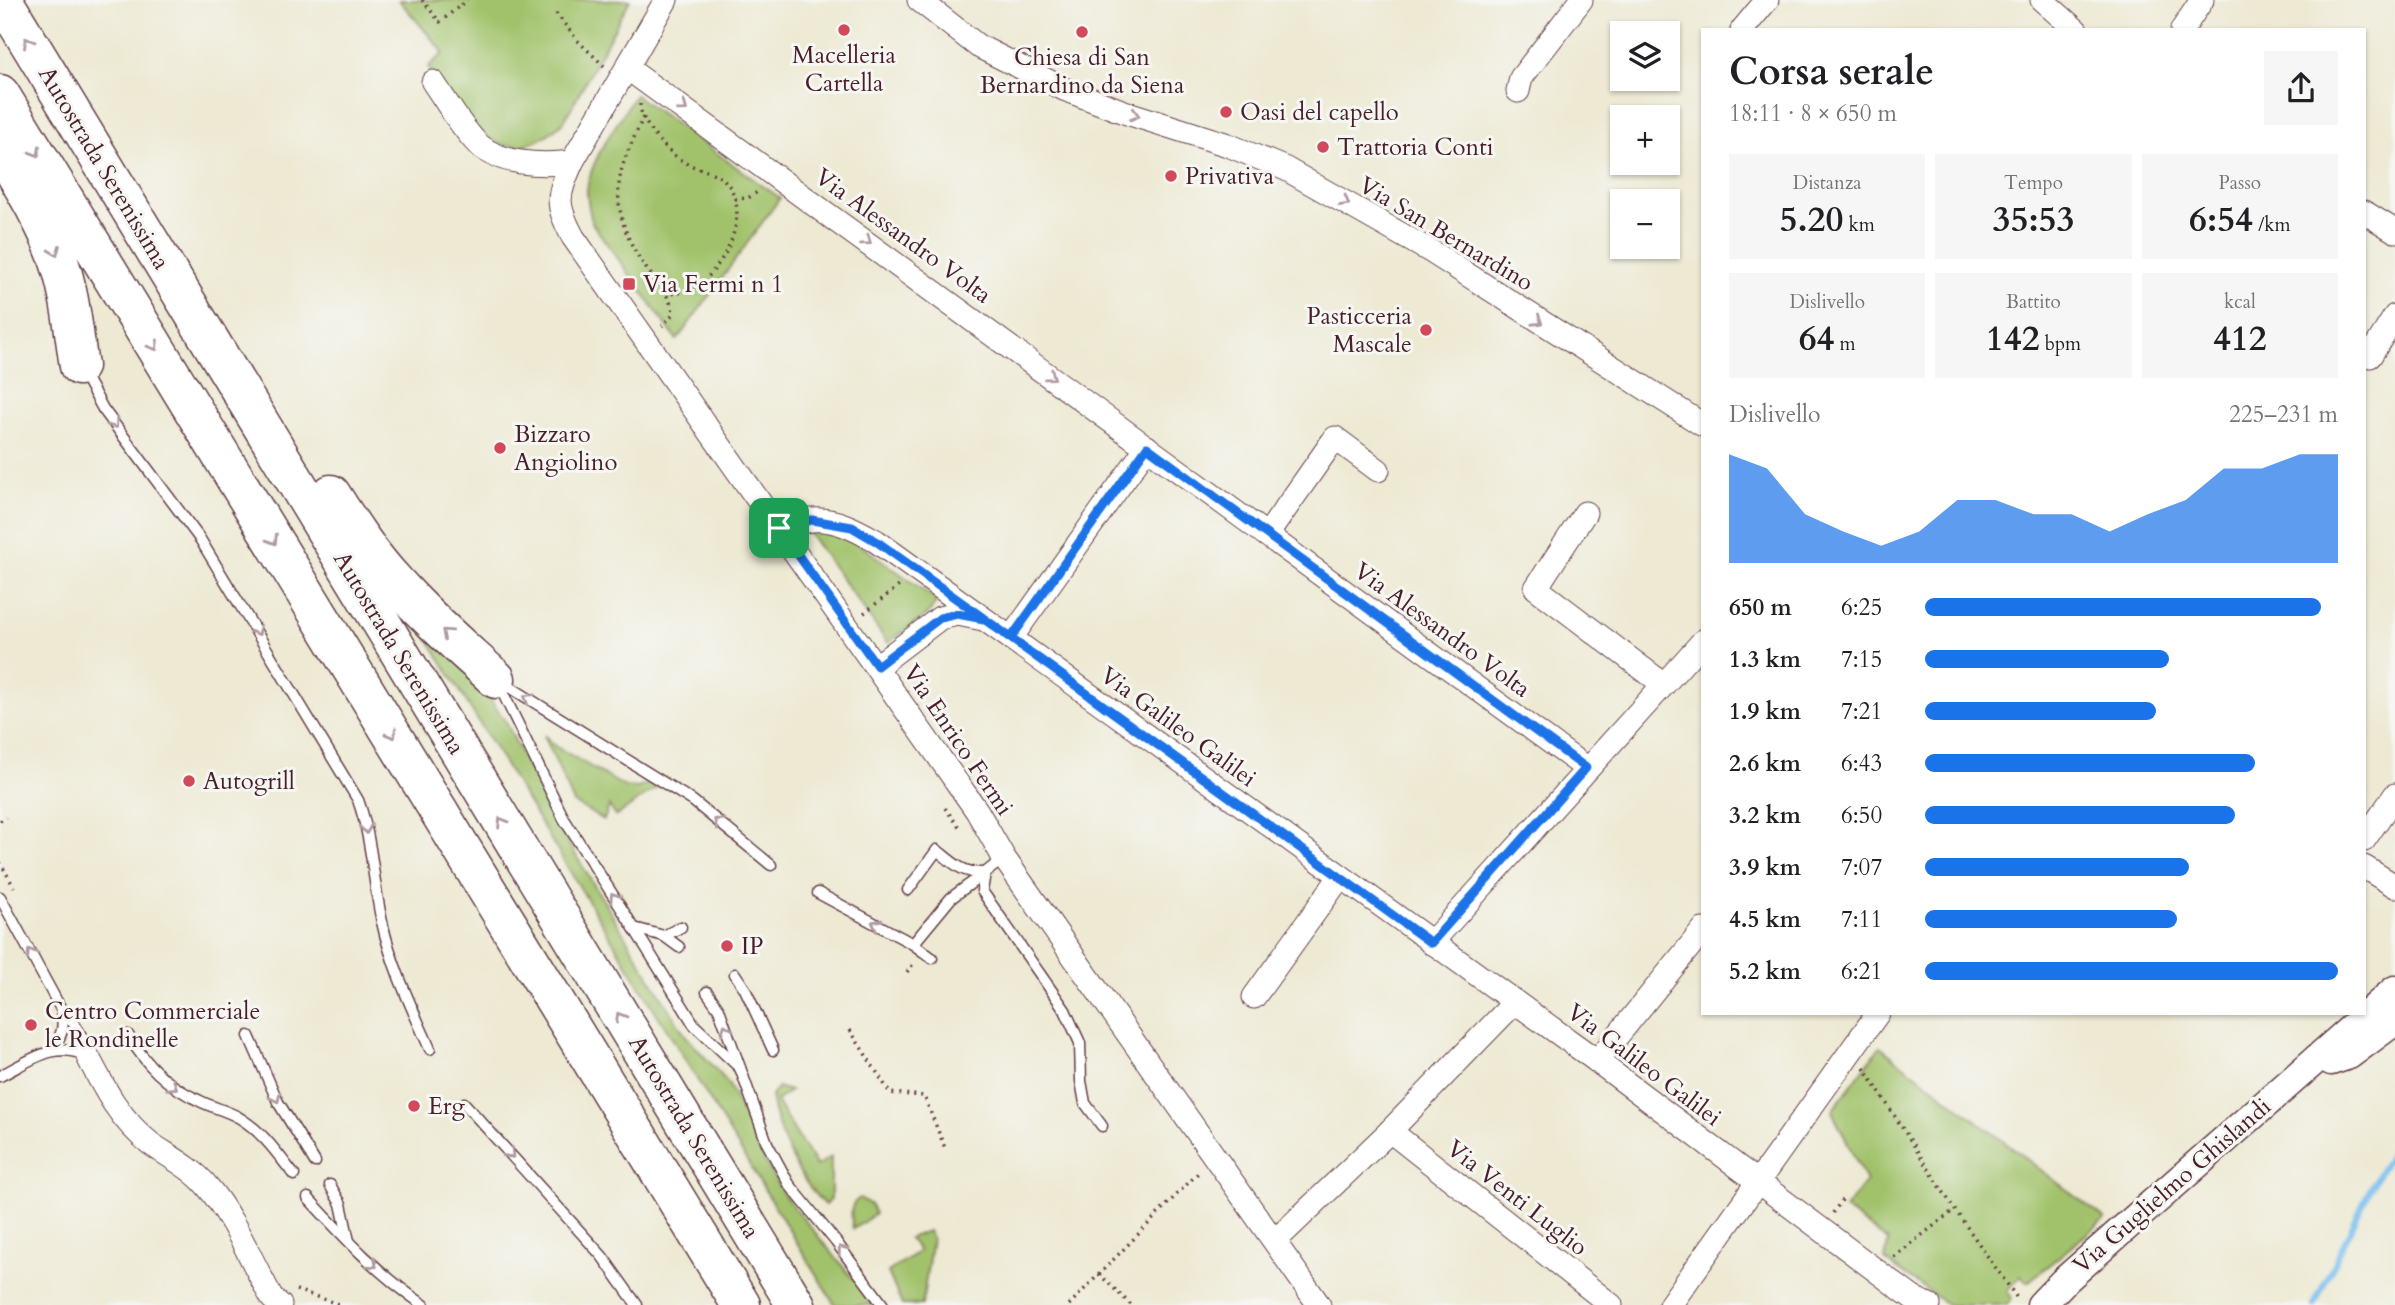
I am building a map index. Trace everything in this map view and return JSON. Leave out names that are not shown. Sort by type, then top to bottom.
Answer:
[{"type":"highway","name":"Autostrada Serenissima","points":[[3,0],[796,1305]]},
{"type":"highway","name":"Autostrada Serenissima","points":[[0,94],[741,1305]]},
{"type":"highway","points":[[0,147],[41,217],[57,255],[66,287],[79,366]]},
{"type":"highway","points":[[139,226],[208,296],[350,525],[393,580],[438,627],[496,679]]},
{"type":"street","name":"Via Enrico Fermi","points":[[666,0],[616,68],[561,187],[560,212],[573,237],[977,811],[1004,858],[1319,1305]]},
{"type":"street","points":[[1518,91],[1521,78],[1581,0]]},
{"type":"street","points":[[1744,28],[1768,0]]},
{"type":"street","points":[[2042,0],[2074,28]]},
{"type":"street","points":[[2183,28],[2202,0]]},
{"type":"street","name":"Via San Bernardino","points":[[925,1],[978,46],[1064,89],[1228,145],[1286,169],[1432,252],[1701,424]]},
{"type":"street","name":"Via Alessandro Volta","points":[[616,68],[1147,447],[1586,768]]},
{"type":"street","points":[[433,82],[475,142],[487,150],[526,162],[551,165],[572,162]]},
{"type":"street","points":[[2366,213],[2395,231]]},
{"type":"street","points":[[2370,356],[2395,316]]},
{"type":"street","points":[[1267,535],[1335,438],[1378,470]]},
{"type":"street","points":[[1011,638],[1147,447]]},
{"type":"street","points":[[1585,513],[1536,588],[1663,684]]},
{"type":"street","name":"Via Galileo Galilei","points":[[779,528],[812,520],[852,527],[926,577],[1597,1061],[1756,1183],[1920,1303]]},
{"type":"street","points":[[877,666],[940,618],[944,610],[943,600],[926,577]]},
{"type":"street","name":"Via Galileo Galilei","points":[[940,618],[957,614],[984,619]]},
{"type":"street","points":[[1431,943],[1701,643]]},
{"type":"street","points":[[2366,836],[2395,795]]},
{"type":"street","points":[[2366,868],[2395,886]]},
{"type":"street","points":[[1254,996],[1340,877]]},
{"type":"street","points":[[1597,1061],[1701,932]]},
{"type":"street","name":"Via Guglielmo Ghislandi","points":[[2030,1303],[2073,1273],[2395,990]]},
{"type":"street","points":[[1275,1241],[1390,1131],[1515,1002]]},
{"type":"street","points":[[1670,1305],[1877,1015]]},
{"type":"street","name":"Via Guglielmo Ghislandi","points":[[2305,1070],[2349,1055],[2395,1021]]},
{"type":"street","points":[[88,1057],[108,1095],[127,1122],[206,1185],[223,1209],[272,1298],[285,1296]]},
{"type":"street","name":"Via Venti Luglio","points":[[1390,1131],[1611,1305]]},
{"type":"lane","points":[[79,366],[103,409],[206,549],[358,800],[365,818],[382,923],[392,960],[430,1049]]},
{"type":"lane","points":[[496,679],[692,801],[771,865]]},
{"type":"lane","points":[[496,679],[519,721],[564,819],[695,1026],[742,1070]]},
{"type":"lane","points":[[908,890],[937,850],[959,869],[971,874],[985,873]]},
{"type":"lane","points":[[913,944],[951,898],[1004,858]]},
{"type":"lane","points":[[985,873],[982,891],[1065,1010],[1080,1043],[1081,1081],[1085,1103],[1102,1126]]},
{"type":"lane","points":[[818,893],[913,944],[932,958]]},
{"type":"lane","points":[[0,897],[61,1009],[76,1024],[85,1042],[88,1057]]},
{"type":"lane","points":[[664,936],[681,927]]},
{"type":"lane","points":[[634,928],[664,936],[679,947]]},
{"type":"lane","points":[[735,974],[745,989],[773,1050]]},
{"type":"lane","points":[[708,992],[719,1009],[767,1143],[789,1184],[836,1241],[883,1305]]},
{"type":"lane","points":[[52,1050],[63,1033],[61,1009]]},
{"type":"lane","points":[[128,1035],[155,1073],[189,1096],[238,1117],[264,1136],[294,1175]]},
{"type":"lane","points":[[249,1036],[278,1102],[315,1162]]},
{"type":"lane","points":[[0,1076],[52,1050],[73,1050],[88,1057]]},
{"type":"lane","points":[[464,1103],[602,1256],[637,1305]]},
{"type":"lane","points":[[330,1185],[341,1204],[349,1242]]},
{"type":"lane","points":[[308,1198],[349,1242],[405,1293],[424,1305]]},
{"type":"path","points":[[423,1],[440,22],[467,0]]},
{"type":"path","points":[[556,13],[576,40],[616,68]]},
{"type":"path","points":[[642,99],[639,106],[643,117],[673,156],[715,174],[726,182],[735,199],[736,226],[725,254],[707,280],[685,294],[667,294]]},
{"type":"path","points":[[643,117],[621,172],[618,203],[627,236],[645,267],[667,294],[673,314],[666,324],[656,331]]},
{"type":"path","points":[[859,616],[926,577]]},
{"type":"path","points":[[0,821],[6,817]]},
{"type":"path","points":[[0,862],[19,898]]},
{"type":"path","points":[[850,1030],[890,1093],[924,1096],[945,1148]]},
{"type":"path","points":[[1852,1049],[1955,1210],[2030,1303]]},
{"type":"path","points":[[1069,1305],[1201,1170]]},
{"type":"path","points":[[1827,1221],[1844,1197]]},
{"type":"path","points":[[1884,1264],[1955,1210]]},
{"type":"path","points":[[1099,1274],[1131,1305]]},
{"type":"path","points":[[285,1296],[341,1305]]},
{"type":"green space","points":[[399,0],[630,0],[564,121],[541,139],[520,146],[502,144],[485,136],[455,105],[428,67],[444,53]]},
{"type":"green space","points":[[635,95],[780,198],[677,340],[592,223],[589,206],[589,178],[606,141]]},
{"type":"green space","points":[[821,527],[842,532],[934,598],[936,602],[930,612],[888,643],[808,532]]},
{"type":"green space","points":[[419,624],[476,679],[507,724],[546,806],[685,1035],[728,1083],[759,1151],[783,1194],[875,1305],[835,1305]]},
{"type":"green space","points":[[544,735],[555,746],[625,787],[638,788],[652,782],[658,787],[616,816],[609,806],[604,820],[574,803]]},
{"type":"green space","points":[[1880,1047],[2105,1219],[2028,1282],[2021,1276],[2007,1291],[2012,1298],[2007,1305],[1948,1305],[1885,1260],[1888,1241],[1845,1209],[1866,1181],[1832,1111]]},
{"type":"green space","points":[[778,1087],[790,1091],[776,1101],[816,1166],[831,1157],[831,1199],[825,1205],[806,1182],[783,1139],[771,1096]]},
{"type":"green space","points":[[860,1198],[871,1205],[875,1214],[853,1229],[852,1208]]},
{"type":"green space","points":[[928,1231],[932,1238],[922,1305],[902,1305],[888,1272],[919,1251],[909,1238]]},
{"type":"waterway","points":[[2314,1305],[2371,1187],[2395,1146]]},
{"type":"place","name":"Macelleria Cartella","points":[[844,30]]},
{"type":"place","name":"Chiesa di San Bernardino da Siena","points":[[1082,32]]},
{"type":"place","name":"Oasi del capello","points":[[1226,112]]},
{"type":"place","name":"Trattoria Conti","points":[[1323,147]]},
{"type":"place","name":"Privativa","points":[[1171,176]]},
{"type":"place","name":"Via Fermi n 1","points":[[629,284]]},
{"type":"place","name":"Pasticceria Mascale","points":[[1426,330]]},
{"type":"place","name":"Bizzaro Angiolino","points":[[500,448]]},
{"type":"place","name":"Autogrill","points":[[189,781]]},
{"type":"place","name":"IP","points":[[727,946]]},
{"type":"place","name":"Centro Commerciale le Rondinelle","points":[[31,1025]]},
{"type":"place","name":"Erg","points":[[414,1106]]},
{"type":"route","points":[[1147,447],[1586,768],[1431,943],[984,619],[957,614],[940,618],[877,666],[779,528],[812,520],[852,527],[876,541],[1011,638],[1147,447]]}]
